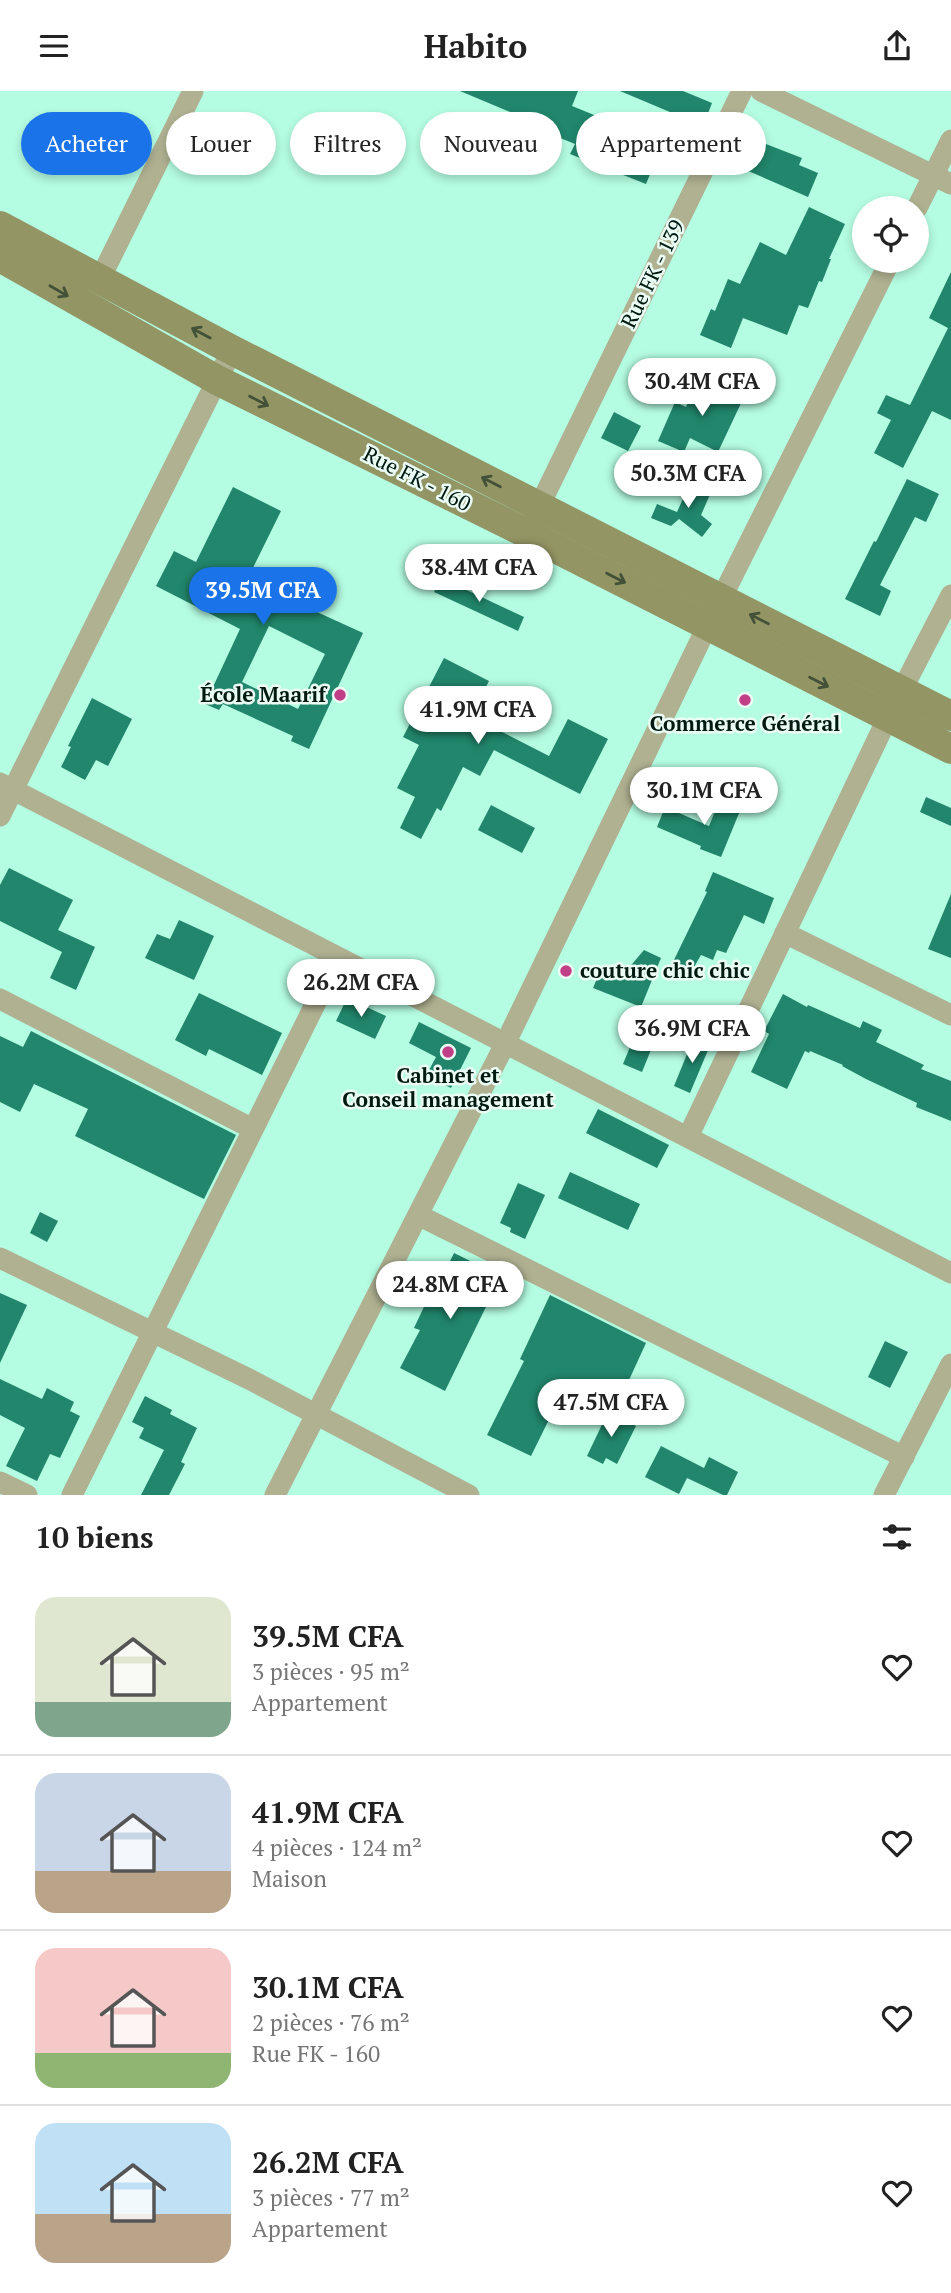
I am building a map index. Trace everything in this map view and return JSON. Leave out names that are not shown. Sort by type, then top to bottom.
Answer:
[{"type":"main road","name":"Rue FK - 160","points":[[0,226],[232,350],[533,519],[715,613],[888,717],[951,749]]},
{"type":"main road","name":"Rue FK - 160","points":[[0,257],[217,380],[533,519]]},
{"type":"main road","name":"Rue FK - 160","points":[[715,613],[903,691],[951,716]]},
{"type":"street","points":[[100,279],[193,91]]},
{"type":"street","name":"Rue FK - 139","points":[[533,519],[742,91]]},
{"type":"street","points":[[761,91],[942,180]]},
{"type":"street","points":[[928,196],[942,180],[951,140]]},
{"type":"street","points":[[275,1495],[505,1044],[884,273]]},
{"type":"street","points":[[0,816],[7,786],[232,350]]},
{"type":"street","points":[[688,1137],[888,717],[951,595]]},
{"type":"street","points":[[7,786],[951,1273]]},
{"type":"street","points":[[785,933],[951,1016]]},
{"type":"street","points":[[72,1495],[338,958]]},
{"type":"street","points":[[0,999],[253,1129]]},
{"type":"street","points":[[418,1215],[904,1457]]},
{"type":"street","points":[[0,1258],[249,1379],[469,1495]]},
{"type":"street","points":[[884,1495],[951,1364]]},
{"type":"street","points":[[0,1482],[27,1495]]},
{"type":"building","points":[[460,91],[578,91],[572,106],[587,112],[576,112],[576,156],[570,154],[575,144],[562,139],[562,112],[510,112]]},
{"type":"building","points":[[620,91],[683,91],[712,103],[709,112],[670,112]]},
{"type":"building","points":[[766,144],[802,158],[799,165],[818,173],[808,197],[757,175],[766,175]]},
{"type":"building","points":[[623,175],[650,175],[646,184]]},
{"type":"building","points":[[809,207],[845,224],[822,282],[819,281],[808,308],[799,305],[787,335],[743,318],[731,348],[700,335],[711,309],[715,311],[728,279],[740,284],[760,242],[786,255]]},
{"type":"building","points":[[951,272],[951,420],[932,411],[903,468],[874,453],[891,420],[877,413],[886,395],[910,405],[948,328],[929,318]]},
{"type":"building","points":[[699,376],[743,399],[718,452],[690,438],[684,452],[658,441],[675,402],[686,407]]},
{"type":"building","points":[[614,412],[641,426],[628,451],[601,438]]},
{"type":"building","points":[[907,479],[939,494],[926,522],[915,517],[880,585],[891,591],[880,616],[845,599]]},
{"type":"building","points":[[691,481],[712,490],[701,515],[712,524],[702,537],[679,519],[671,526],[651,518],[657,504],[677,512]]},
{"type":"building","points":[[233,487],[281,511],[247,580],[363,633],[309,749],[291,741],[293,736],[223,704],[219,710],[205,704],[240,629],[156,586],[174,551],[196,562]],"holes":[[[269,626],[325,654],[298,709],[242,682]]]},
{"type":"building","points":[[441,578],[524,617],[518,631],[434,592]]},
{"type":"building","points":[[444,658],[489,681],[471,716],[549,756],[568,719],[608,739],[580,794],[494,750],[480,776],[463,767],[441,811],[437,808],[421,839],[400,828],[415,797],[397,788],[419,745],[403,737]]},
{"type":"building","points":[[92,698],[132,719],[108,766],[96,760],[85,780],[61,767],[71,747],[68,746]]},
{"type":"building","points":[[721,797],[742,806],[721,857],[657,827],[665,807],[709,826]]},
{"type":"building","points":[[926,797],[951,808],[951,826],[920,812]]},
{"type":"building","points":[[491,805],[535,828],[522,853],[478,830]]},
{"type":"building","points":[[9,868],[73,900],[58,930],[95,947],[76,990],[50,978],[62,952],[0,921],[0,885]]},
{"type":"building","points":[[713,872],[774,898],[764,924],[744,915],[726,953],[717,950],[713,960],[701,955],[690,974],[672,964],[707,892],[705,891]]},
{"type":"building","points":[[951,894],[951,958],[928,949]]},
{"type":"building","points":[[179,920],[214,936],[194,980],[145,958],[157,934],[170,939]]},
{"type":"building","points":[[644,950],[661,958],[641,1007],[593,988],[602,967],[622,976]]},
{"type":"building","points":[[199,993],[282,1033],[262,1075],[209,1049],[206,1056],[175,1040]]},
{"type":"building","points":[[783,994],[807,1007],[808,1005],[860,1028],[863,1021],[882,1030],[876,1042],[924,1065],[921,1069],[951,1081],[951,1121],[916,1107],[917,1103],[810,1051],[805,1051],[787,1089],[751,1072],[769,1034],[764,1031]]},
{"type":"building","points":[[347,998],[386,1016],[375,1039],[336,1021]]},
{"type":"building","points":[[642,1018],[661,1025],[642,1072],[623,1064]]},
{"type":"building","name":"Cabinet et Conseil management","points":[[419,1022],[471,1048],[451,1088],[426,1076],[436,1057],[409,1043]]},
{"type":"building","points":[[31,1031],[236,1135],[204,1199],[75,1136],[88,1109],[34,1084],[20,1112],[0,1102],[0,1036],[23,1047]]},
{"type":"building","points":[[694,1037],[711,1043],[690,1093],[674,1086]]},
{"type":"building","points":[[598,1109],[669,1145],[657,1168],[586,1133]]},
{"type":"building","points":[[570,1172],[640,1204],[628,1230],[558,1198]]},
{"type":"building","points":[[518,1183],[545,1195],[525,1239],[510,1232],[511,1228],[500,1223]]},
{"type":"building","points":[[40,1212],[58,1221],[47,1242],[30,1233]]},
{"type":"building","points":[[454,1253],[501,1276],[445,1391],[400,1368],[420,1330],[414,1328]]},
{"type":"building","points":[[0,1293],[27,1305],[0,1363]]},
{"type":"building","points":[[550,1295],[646,1343],[618,1404],[568,1381],[531,1456],[487,1435],[524,1361],[520,1359]]},
{"type":"building","points":[[885,1341],[908,1352],[890,1388],[868,1377]]},
{"type":"building","points":[[0,1379],[42,1399],[47,1388],[74,1402],[70,1411],[80,1416],[60,1458],[50,1454],[37,1481],[6,1466],[25,1428],[0,1415]]},
{"type":"building","points":[[145,1396],[172,1410],[170,1414],[197,1428],[181,1462],[185,1464],[169,1495],[141,1495],[164,1450],[139,1438],[144,1428],[132,1422]]},
{"type":"building","points":[[608,1412],[636,1426],[617,1464],[606,1458],[603,1464],[587,1456]]},
{"type":"building","points":[[661,1446],[704,1468],[709,1457],[738,1472],[727,1495],[687,1478],[679,1494],[645,1477]]},
{"type":"place","name":"École Maarif","points":[[340,695]]},
{"type":"place","name":"Commerce Général","points":[[745,700]]},
{"type":"place","name":"couture chic chic","points":[[566,971]]},
{"type":"place","name":"Cabinet et Conseil management","points":[[448,1052]]}]
